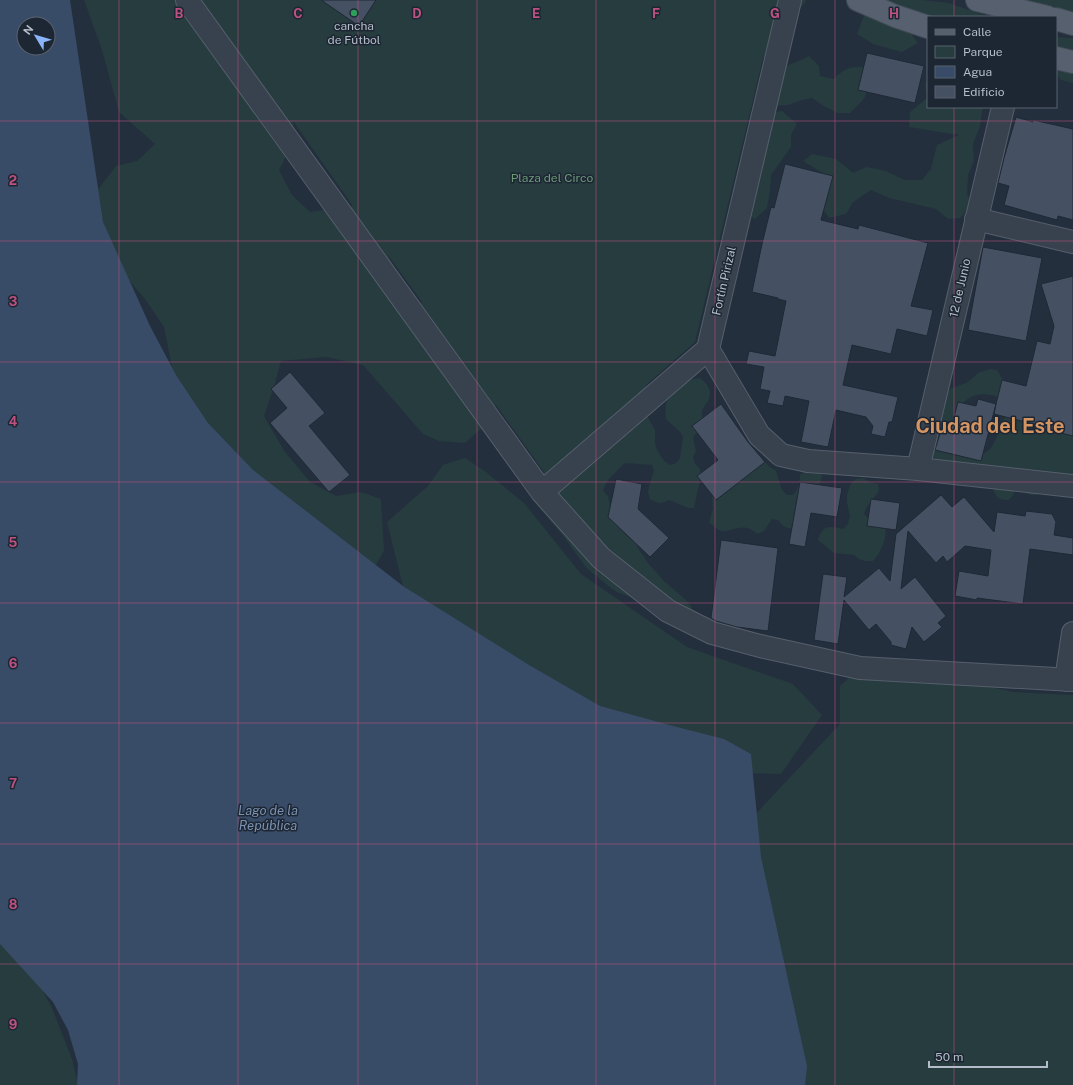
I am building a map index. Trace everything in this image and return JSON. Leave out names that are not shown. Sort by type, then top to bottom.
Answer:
[{"type":"main road","points":[[858,0],[895,16],[927,27]]},
{"type":"main road","points":[[977,0],[1026,14],[1040,16]]},
{"type":"main road","points":[[1057,19],[1073,24]]},
{"type":"main road","points":[[1057,58],[1073,62]]},
{"type":"street","points":[[187,0],[542,492],[601,558],[668,611],[712,633],[760,646],[860,668],[1069,680],[1073,632]]},
{"type":"street","name":"Fortín Pirizal","points":[[708,349],[790,0]]},
{"type":"street","name":"12 de Junio","points":[[918,470],[1003,108]]},
{"type":"street","points":[[976,219],[1073,242]]},
{"type":"street","points":[[542,492],[708,349],[759,435],[781,455],[808,461],[918,470],[1073,486]]},
{"type":"green space","name":"Plaza del Circo","points":[[84,0],[806,0],[793,17],[780,49],[763,58],[695,342],[646,385],[645,412],[655,430],[655,443],[657,450],[664,461],[670,465],[676,463],[680,458],[683,437],[680,432],[666,419],[666,403],[670,395],[686,382],[700,378],[709,388],[710,394],[702,411],[700,428],[693,438],[696,451],[693,457],[695,464],[700,469],[701,476],[694,508],[688,508],[669,500],[660,503],[650,499],[648,492],[654,471],[652,465],[625,463],[609,479],[603,491],[608,496],[611,510],[635,541],[648,563],[663,580],[687,601],[693,612],[630,597],[617,592],[585,566],[564,537],[531,498],[530,491],[539,475],[544,472],[496,405],[483,427],[465,443],[439,441],[423,434],[363,365],[326,357],[281,361],[264,416],[285,452],[310,482],[336,496],[361,492],[381,499],[384,550],[373,571],[344,576],[177,392],[164,327],[145,299],[127,278],[114,254],[93,196],[116,166],[137,161],[155,144],[119,112],[101,47]],"holes":[[[293,121],[353,206],[310,212],[292,195],[279,170],[295,139]],[[388,255],[422,302],[403,310],[400,278]]]},
{"type":"green space","points":[[873,0],[922,0],[949,3],[986,16],[927,16],[927,24],[912,35],[918,43],[902,52],[873,44],[857,34],[863,18]]},
{"type":"green space","points":[[988,0],[1073,0],[1073,29],[1057,24],[1057,16],[1035,16]]},
{"type":"green space","points":[[1057,37],[1073,38],[1073,83],[1061,80],[1057,75]]},
{"type":"green space","points":[[809,56],[819,66],[820,76],[834,79],[841,72],[847,69],[864,67],[869,84],[865,97],[850,113],[838,113],[812,98],[788,105],[774,106],[768,73]]},
{"type":"green space","points":[[927,81],[927,98],[925,84]]},
{"type":"green space","points":[[927,98],[927,108],[983,108],[980,126],[973,144],[974,161],[968,175],[967,193],[971,206],[960,218],[948,219],[936,209],[889,198],[871,190],[853,202],[846,214],[829,218],[819,204],[827,176],[803,161],[812,154],[836,159],[853,173],[866,167],[886,171],[904,180],[922,180],[931,169],[937,145],[959,135],[909,127],[910,112]]},
{"type":"green space","points":[[782,111],[797,124],[791,135],[791,147],[771,175],[767,208],[755,219],[734,206],[751,139],[776,112]]},
{"type":"green space","points":[[990,369],[997,370],[1006,385],[1000,398],[985,394],[970,398],[962,404],[979,453],[985,453],[991,448],[997,437],[999,424],[1008,414],[1019,418],[1023,424],[1033,431],[1044,433],[1053,422],[1073,423],[1073,486],[1050,479],[1037,495],[1030,495],[1016,488],[1009,500],[1005,500],[999,498],[995,494],[992,483],[931,467],[928,429],[941,399],[950,389],[968,382],[978,373]]},
{"type":"green space","points":[[465,458],[486,472],[524,503],[581,574],[687,647],[793,684],[822,715],[781,774],[660,771],[403,586],[387,522],[428,486],[443,465]]},
{"type":"green space","points":[[765,462],[776,471],[782,490],[787,495],[793,495],[795,493],[800,481],[800,475],[805,471],[818,470],[822,475],[821,481],[795,528],[785,527],[778,520],[772,519],[764,531],[758,534],[746,528],[725,531],[716,529],[709,522],[713,509],[712,495],[759,464]]},
{"type":"green space","points":[[863,478],[872,483],[878,484],[879,491],[866,508],[864,514],[871,520],[885,524],[886,529],[884,544],[873,561],[865,561],[854,555],[834,553],[818,540],[822,531],[827,527],[843,529],[848,524],[850,516],[847,495],[851,483],[856,479]]},
{"type":"green space","points":[[860,668],[986,686],[1013,692],[1073,695],[1073,1085],[746,1085],[737,834],[840,724],[840,686]]},
{"type":"green space","points":[[0,933],[33,972],[52,1008],[72,1059],[78,1085],[0,1085]]},
{"type":"water","name":"Lago de la República","points":[[0,0],[70,0],[103,222],[150,326],[176,375],[208,423],[253,470],[403,586],[529,665],[600,706],[724,739],[751,754],[761,857],[807,1066],[805,1085],[77,1085],[78,1064],[68,1030],[53,1002],[0,944]]},
{"type":"building","name":"cancha de Fútbol","points":[[321,0],[376,0],[359,26]]},
{"type":"building","points":[[867,53],[924,66],[915,103],[858,90]]},
{"type":"building","points":[[1016,117],[1033,122],[1033,120],[1073,129],[1073,220],[1058,216],[1057,220],[1004,205],[1009,186],[998,183]]},
{"type":"building","points":[[785,164],[833,176],[821,220],[858,229],[859,225],[928,243],[911,306],[933,310],[927,336],[897,329],[891,354],[852,345],[843,385],[898,397],[892,422],[889,422],[885,437],[871,434],[873,426],[866,417],[836,410],[828,447],[801,442],[809,401],[785,396],[783,406],[767,403],[770,391],[760,389],[764,367],[746,364],[749,351],[775,356],[786,301],[752,292],[771,207],[774,208]]},
{"type":"building","points":[[983,247],[1042,258],[1026,341],[968,330]]},
{"type":"building","points":[[1073,276],[1073,436],[994,414],[1002,380],[1026,386],[1037,341],[1050,344],[1054,326],[1041,284]]},
{"type":"building","points":[[290,372],[325,413],[309,426],[350,475],[329,492],[270,423],[287,408],[271,389]]},
{"type":"building","points":[[978,399],[996,404],[981,461],[935,450],[941,430],[950,432],[958,402],[976,406]]},
{"type":"building","points":[[721,404],[748,442],[765,462],[716,500],[697,476],[718,460],[692,426]]},
{"type":"building","points":[[616,479],[642,484],[638,509],[669,538],[650,557],[608,517]]},
{"type":"building","points":[[800,482],[842,488],[837,517],[811,513],[805,547],[789,544]]},
{"type":"building","points":[[941,495],[952,507],[964,497],[994,532],[997,512],[1025,516],[1026,511],[1052,514],[1056,522],[1054,535],[1073,538],[1073,555],[1030,549],[1023,604],[977,598],[977,600],[955,596],[959,571],[988,576],[991,550],[965,546],[947,562],[943,556],[936,563],[908,531],[901,589],[915,577],[946,616],[938,623],[942,627],[924,642],[912,627],[906,649],[891,645],[891,642],[876,624],[869,630],[844,600],[838,644],[814,640],[823,574],[847,577],[844,597],[879,568],[890,581],[896,534]]},
{"type":"building","points":[[871,499],[900,503],[896,530],[867,526]]},
{"type":"building","points":[[721,540],[778,548],[768,631],[737,627],[711,618]]},
{"type":"place","name":"cancha de Fútbol","points":[[354,13]]},
{"type":"district","name":"Ciudad del Este","points":[[990,426]]}]
